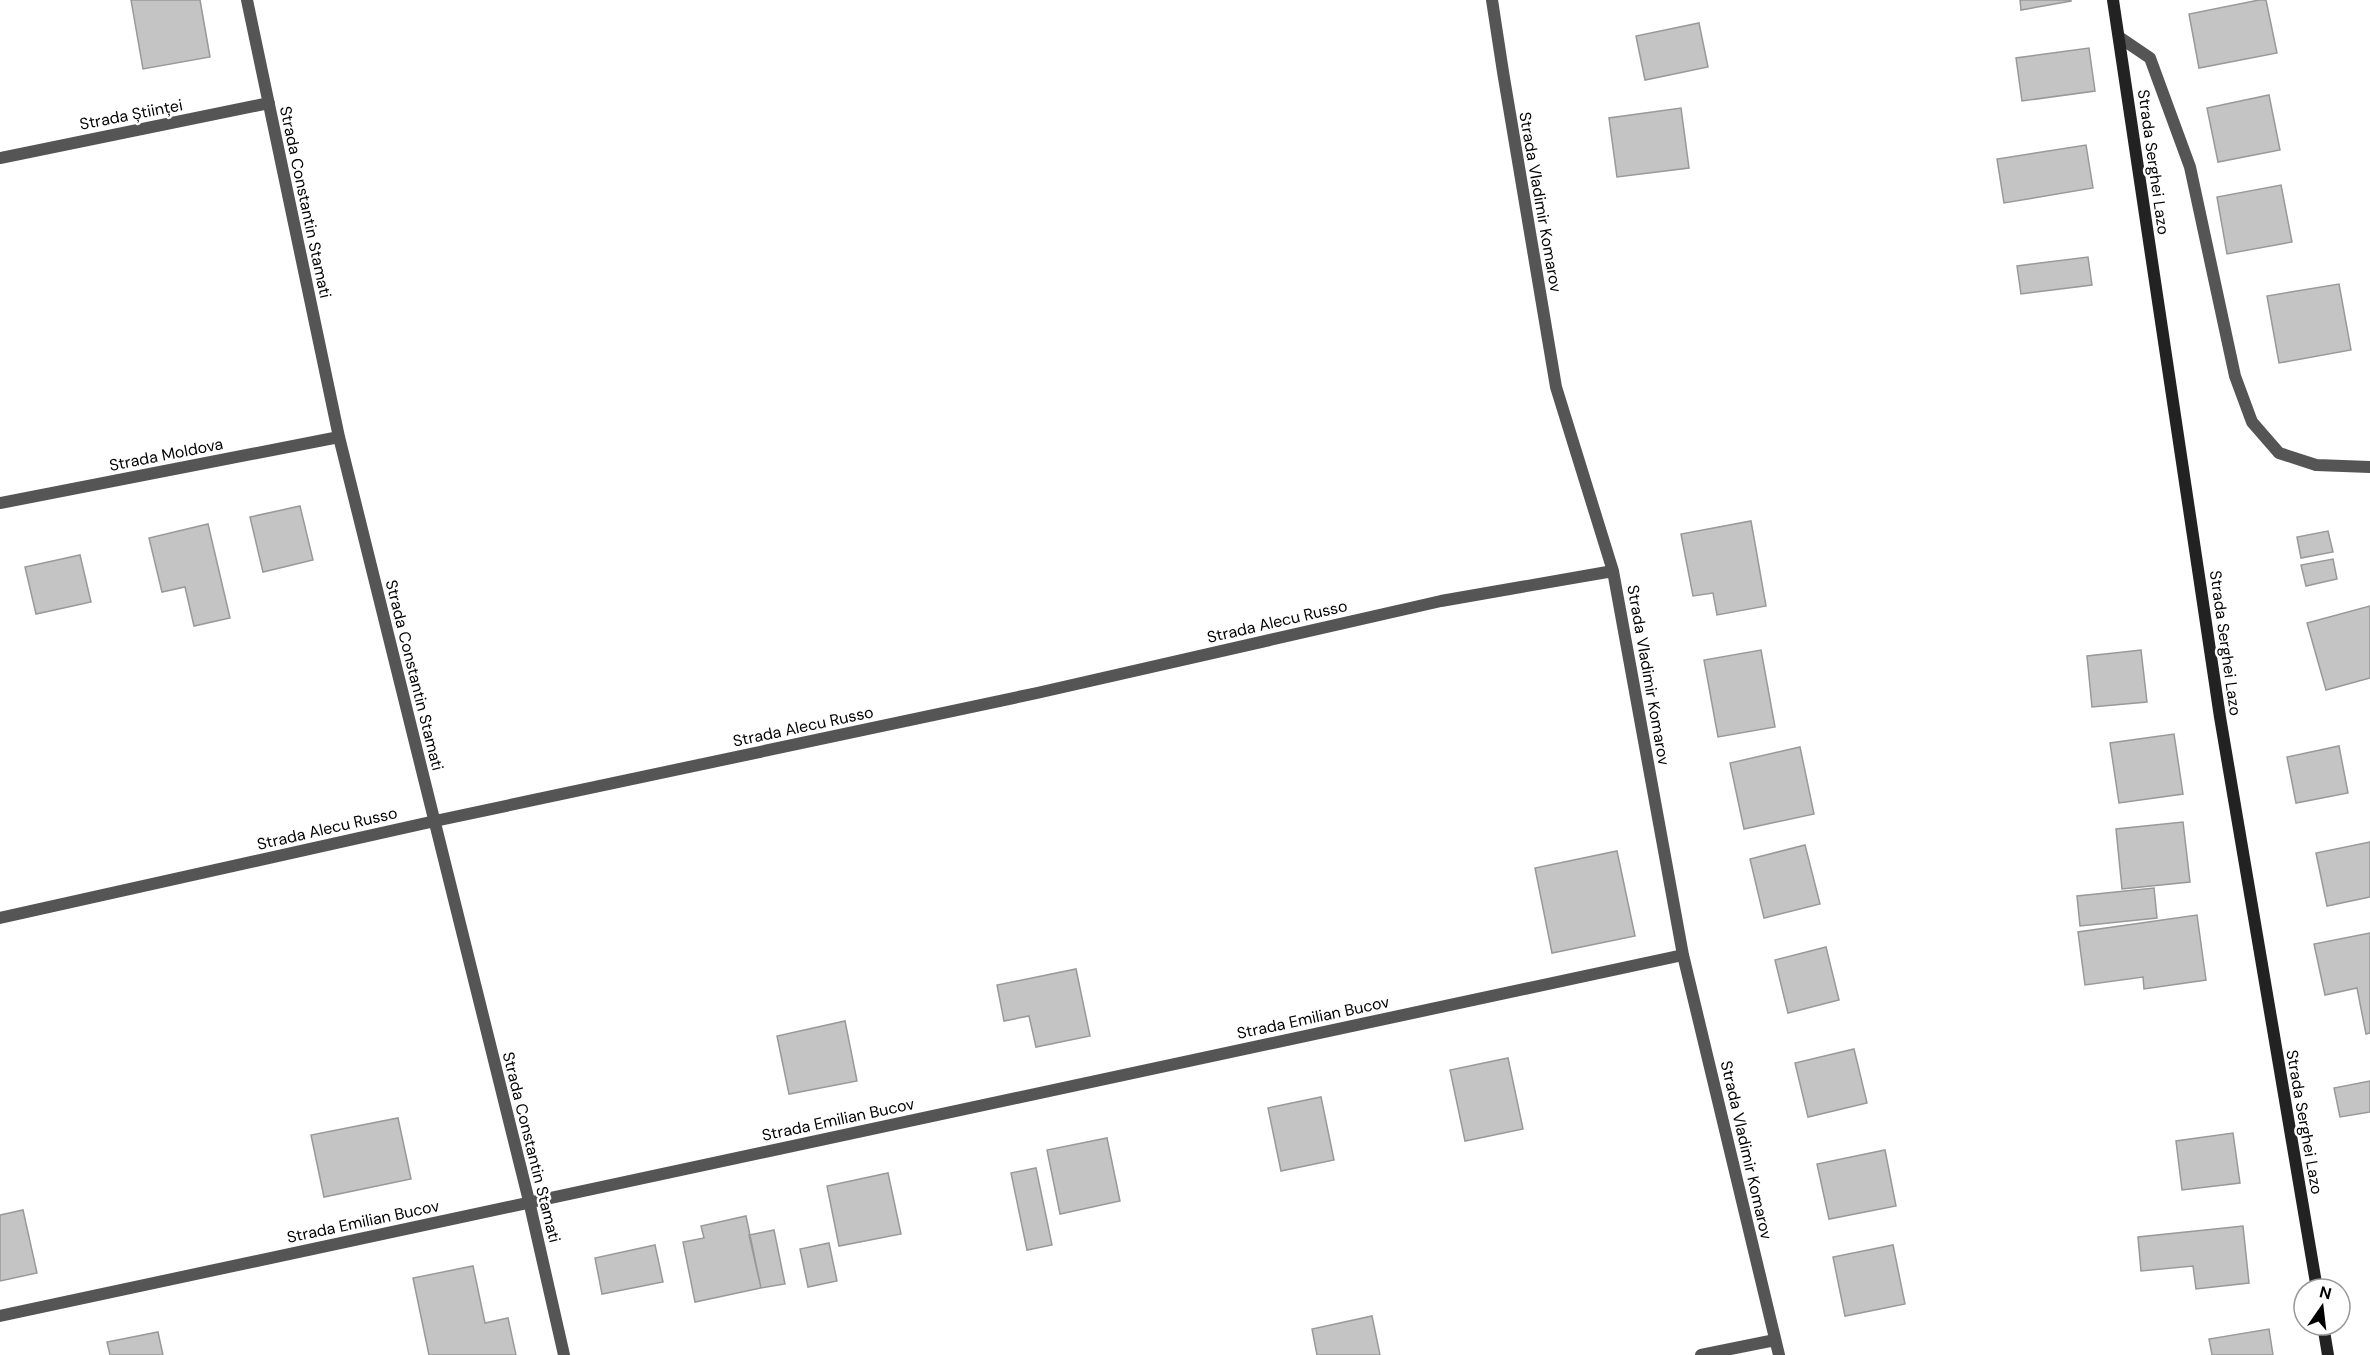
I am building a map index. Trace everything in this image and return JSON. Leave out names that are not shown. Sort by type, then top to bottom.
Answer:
[{"type":"street","name":"Strada Constantin Stamati","points":[[247,0],[339,437],[529,1201],[564,1355]]},
{"type":"street","name":"Strada Vladimir Komarov","points":[[1492,0],[1556,387],[1613,571],[1683,955],[1779,1355]]},
{"type":"street","name":"Strada Serghei Lazo","points":[[2113,0],[2220,717],[2315,1277]]},
{"type":"street","points":[[2119,37],[2150,58],[2190,167],[2235,376],[2252,422],[2279,453],[2316,465],[2370,467]]},
{"type":"street","name":"Strada Științei","points":[[0,158],[269,103]]},
{"type":"street","name":"Strada Moldova","points":[[0,503],[339,437]]},
{"type":"street","name":"Strada Alecu Russo","points":[[0,918],[435,821],[1037,693],[1441,601],[1613,571]]},
{"type":"street","name":"Strada Emilian Bucov","points":[[0,1316],[1683,955]]},
{"type":"street","points":[[2325,1337],[2328,1355]]},
{"type":"street","points":[[1701,1355],[1775,1340]]},
{"type":"building","points":[[131,0],[200,0],[210,57],[143,69]]},
{"type":"building","points":[[2020,0],[2071,0],[2071,1],[2021,10]]},
{"type":"building","points":[[2266,0],[2277,53],[2199,68],[2189,14]]},
{"type":"building","points":[[1699,23],[1708,67],[1645,80],[1636,36]]},
{"type":"building","points":[[2089,48],[2095,91],[2022,101],[2016,58]]},
{"type":"building","points":[[2269,95],[2280,150],[2218,162],[2207,108]]},
{"type":"building","points":[[1681,108],[1689,168],[1617,177],[1609,118]]},
{"type":"building","points":[[2086,145],[2093,188],[2004,203],[1997,159]]},
{"type":"building","points":[[2281,185],[2292,242],[2227,254],[2217,197]]},
{"type":"building","points":[[2088,257],[2092,285],[2021,294],[2017,266]]},
{"type":"building","points":[[2339,284],[2351,350],[2279,363],[2267,296]]},
{"type":"building","points":[[300,506],[313,560],[263,572],[250,517]]},
{"type":"building","points":[[1751,521],[1766,606],[1717,615],[1713,593],[1693,596],[1681,534]]},
{"type":"building","points":[[208,524],[230,618],[194,626],[185,587],[162,592],[149,538]]},
{"type":"building","points":[[2328,531],[2333,552],[2301,558],[2297,537]]},
{"type":"building","points":[[80,555],[91,602],[36,614],[25,567]]},
{"type":"building","points":[[2333,559],[2337,579],[2306,586],[2301,565]]},
{"type":"building","points":[[2370,606],[2370,678],[2326,690],[2307,623]]},
{"type":"building","points":[[1761,650],[1775,727],[1718,737],[1704,660]]},
{"type":"building","points":[[2141,650],[2147,702],[2092,707],[2087,656]]},
{"type":"building","points":[[2174,734],[2183,794],[2119,803],[2110,743]]},
{"type":"building","points":[[2339,746],[2348,793],[2296,803],[2287,757]]},
{"type":"building","points":[[1800,747],[1814,814],[1744,829],[1730,763]]},
{"type":"building","points":[[2183,822],[2190,882],[2122,889],[2116,829]]},
{"type":"building","points":[[2370,842],[2370,897],[2327,906],[2316,853]]},
{"type":"building","points":[[1805,845],[1820,904],[1764,918],[1750,859]]},
{"type":"building","points":[[1617,851],[1635,936],[1552,953],[1535,868]]},
{"type":"building","points":[[2154,888],[2157,918],[2080,926],[2077,896]]},
{"type":"building","points":[[2197,915],[2206,980],[2144,989],[2143,977],[2085,985],[2078,932]]},
{"type":"building","points":[[2370,933],[2370,1033],[2366,1034],[2357,988],[2325,995],[2314,944]]},
{"type":"building","points":[[1826,947],[1839,1000],[1788,1013],[1775,960]]},
{"type":"building","points":[[1076,969],[1090,1036],[1036,1047],[1029,1016],[1004,1021],[997,985]]},
{"type":"building","points":[[845,1021],[857,1081],[789,1094],[777,1036]]},
{"type":"building","points":[[1854,1049],[1867,1103],[1808,1117],[1795,1063]]},
{"type":"building","points":[[1508,1058],[1523,1129],[1465,1141],[1450,1070]]},
{"type":"building","points":[[2370,1081],[2370,1112],[2340,1117],[2334,1088]]},
{"type":"building","points":[[1321,1097],[1334,1160],[1281,1171],[1268,1108]]},
{"type":"building","points":[[398,1118],[411,1179],[324,1197],[311,1135]]},
{"type":"building","points":[[2233,1133],[2240,1183],[2182,1190],[2176,1141]]},
{"type":"building","points":[[1107,1138],[1120,1201],[1060,1214],[1047,1150]]},
{"type":"building","points":[[1885,1150],[1896,1206],[1829,1219],[1817,1164]]},
{"type":"building","points":[[1036,1168],[1052,1245],[1027,1250],[1011,1173]]},
{"type":"building","points":[[888,1173],[901,1234],[839,1246],[827,1186]]},
{"type":"building","points":[[23,1210],[37,1273],[0,1281],[0,1215]]},
{"type":"building","points":[[746,1216],[761,1288],[695,1302],[683,1242],[704,1238],[701,1226]]},
{"type":"building","points":[[2243,1226],[2249,1283],[2196,1289],[2193,1266],[2141,1271],[2138,1237]]},
{"type":"building","points":[[774,1230],[785,1284],[761,1288],[749,1235]]},
{"type":"building","points":[[829,1243],[837,1281],[808,1287],[800,1249]]},
{"type":"building","points":[[655,1245],[663,1282],[602,1294],[595,1258]]},
{"type":"building","points":[[1893,1245],[1905,1304],[1845,1316],[1833,1257]]},
{"type":"building","points":[[473,1266],[485,1323],[508,1318],[516,1355],[429,1355],[413,1278]]},
{"type":"building","points":[[1372,1316],[1380,1355],[1317,1355],[1312,1329]]},
{"type":"building","points":[[2269,1329],[2273,1355],[2212,1355],[2209,1339]]},
{"type":"building","points":[[158,1332],[163,1355],[110,1355],[107,1342]]}]
